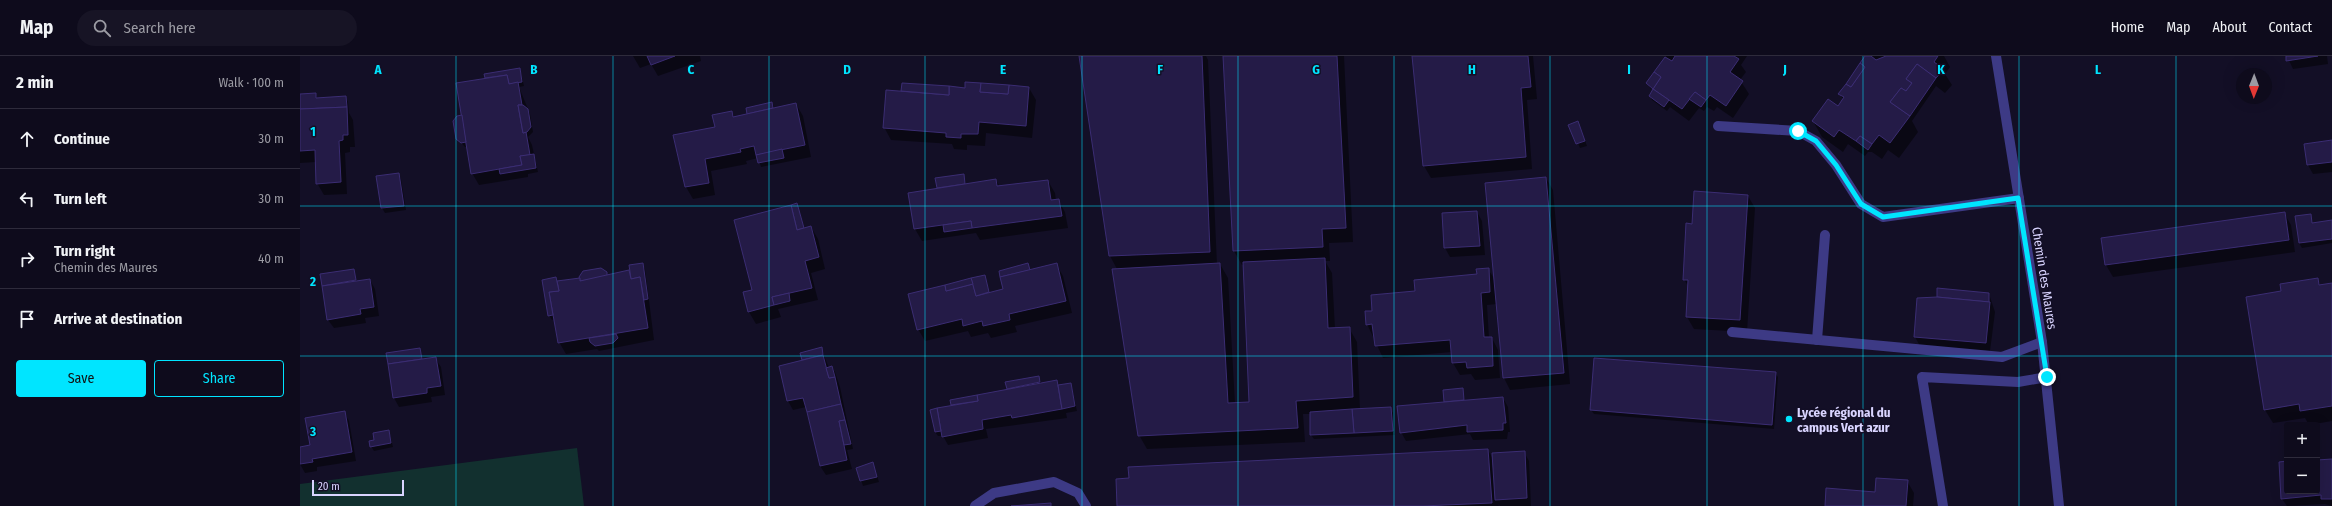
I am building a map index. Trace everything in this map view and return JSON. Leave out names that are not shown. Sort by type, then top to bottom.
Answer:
[{"type":"street","name":"Chemin des Maures","points":[[1996,56],[2047,377],[2058,506]]},
{"type":"street","points":[[1718,126],[1798,131],[1804,134],[1816,141],[1836,165],[1861,204],[1883,217],[2018,198]]},
{"type":"street","points":[[1817,340],[1825,235]]},
{"type":"street","points":[[1732,332],[2002,357],[2042,342]]},
{"type":"street","points":[[1944,506],[1922,377],[2018,382],[2047,377]]},
{"type":"street","points":[[975,506],[994,494],[1054,482],[1078,493],[1086,506]]},
{"type":"green space","points":[[577,448],[584,506],[300,506],[300,484]]},
{"type":"building","points":[[647,56],[675,56],[651,65]]},
{"type":"building","points":[[1079,56],[1202,56],[1210,252],[1109,256]]},
{"type":"building","points":[[1223,56],[1337,56],[1346,228],[1322,229],[1323,247],[1233,251]]},
{"type":"building","points":[[1412,56],[1528,56],[1531,87],[1521,88],[1526,157],[1423,166]]},
{"type":"building","points":[[1675,56],[1734,56],[1739,59],[1730,72],[1743,81],[1726,106],[1710,95],[1706,100],[1695,92],[1682,109],[1653,89],[1661,77],[1654,72],[1665,57],[1672,61]]},
{"type":"building","points":[[1865,56],[1871,56],[1876,60],[1886,56],[1938,56],[1934,62],[1944,69],[1936,78],[1917,64],[1906,79],[1912,83],[1906,91],[1901,88],[1890,102],[1910,116],[1890,143],[1879,135],[1872,144],[1860,136],[1856,141],[1839,130],[1834,137],[1812,121],[1828,99],[1838,106],[1844,97],[1838,94],[1846,84],[1851,87],[1865,67],[1860,63]]},
{"type":"building","points":[[2286,56],[2318,56],[2286,61]]},
{"type":"building","points":[[1860,63],[1865,67],[1851,87],[1846,84]]},
{"type":"building","points":[[1917,64],[1936,78],[1910,116],[1890,102],[1901,88],[1906,91],[1912,83],[1906,79]]},
{"type":"building","points":[[520,68],[522,82],[509,84],[507,75],[485,78],[484,74]]},
{"type":"building","points":[[1654,72],[1661,77],[1653,89],[1646,83]]},
{"type":"building","points":[[507,75],[509,84],[518,82],[522,105],[518,105],[523,133],[526,132],[530,155],[520,156],[522,165],[471,174],[456,83]]},
{"type":"building","points":[[965,82],[981,83],[980,92],[1008,94],[1009,85],[1029,87],[1026,126],[979,122],[978,134],[961,134],[961,138],[946,137],[946,133],[883,128],[886,90],[949,95],[949,86],[965,88]]},
{"type":"building","points":[[902,83],[949,86],[949,95],[901,91]]},
{"type":"building","points":[[981,83],[1009,85],[1008,94],[980,92]]},
{"type":"building","points":[[1653,89],[1669,100],[1664,107],[1649,96]]},
{"type":"building","points":[[1695,92],[1706,100],[1701,107],[1689,99]]},
{"type":"building","points":[[316,93],[316,98],[346,96],[347,107],[300,109],[300,94]]},
{"type":"building","points":[[772,102],[773,108],[747,114],[746,108]]},
{"type":"building","points":[[796,103],[805,145],[756,155],[754,146],[740,149],[741,152],[705,159],[709,183],[685,187],[673,135],[715,127],[712,115],[732,111],[733,117]]},
{"type":"building","points":[[518,105],[523,105],[528,109],[531,127],[527,132],[523,133]]},
{"type":"building","points":[[347,107],[348,135],[343,135],[343,140],[339,141],[341,182],[316,184],[315,150],[300,151],[300,109]]},
{"type":"building","points":[[462,115],[466,142],[461,143],[456,139],[453,121],[457,116]]},
{"type":"building","points":[[1578,121],[1585,141],[1576,144],[1568,125]]},
{"type":"building","points":[[1860,136],[1872,144],[1868,150],[1856,141]]},
{"type":"building","points":[[2332,140],[2332,162],[2307,165],[2304,144]]},
{"type":"building","points":[[782,149],[784,158],[758,163],[756,155]]},
{"type":"building","points":[[534,154],[536,168],[500,174],[499,169],[522,165],[520,156]]},
{"type":"building","points":[[399,173],[404,206],[381,208],[376,176]]},
{"type":"building","points":[[964,174],[965,184],[937,188],[935,178]]},
{"type":"building","points":[[1546,177],[1564,373],[1503,378],[1485,183]]},
{"type":"building","points":[[996,179],[997,186],[1048,180],[1051,200],[1059,199],[1062,216],[972,228],[971,221],[914,229],[908,193]]},
{"type":"building","points":[[1694,191],[1748,195],[1740,320],[1686,317],[1688,280],[1683,280],[1686,223],[1692,224]]},
{"type":"building","points":[[797,203],[804,228],[797,230],[791,205]]},
{"type":"building","points":[[791,205],[797,230],[811,226],[819,257],[805,261],[812,288],[772,297],[774,305],[748,312],[743,292],[752,290],[734,220]]},
{"type":"building","points":[[1477,211],[1480,246],[1444,248],[1442,213]]},
{"type":"building","points":[[2285,212],[2289,240],[2105,265],[2101,238]]},
{"type":"building","points":[[2311,214],[2312,223],[2332,220],[2332,239],[2299,243],[2295,216]]},
{"type":"building","points":[[971,221],[972,228],[944,232],[943,225]]},
{"type":"building","points":[[1325,258],[1328,328],[1350,327],[1353,397],[1296,401],[1298,428],[1138,436],[1112,269],[1220,263],[1228,403],[1249,402],[1243,262]]},
{"type":"building","points":[[643,263],[648,299],[644,300],[640,277],[631,279],[629,265]]},
{"type":"building","points":[[1028,263],[1030,270],[1000,277],[999,271]]},
{"type":"building","points":[[1057,263],[1066,301],[1009,314],[1010,320],[983,326],[982,321],[963,326],[962,319],[917,330],[908,294],[945,285],[946,291],[973,284],[976,296],[1003,289],[1000,277]]},
{"type":"building","points":[[601,268],[607,272],[607,277],[580,281],[579,277],[583,271]]},
{"type":"building","points":[[1489,268],[1490,292],[1481,293],[1484,337],[1492,337],[1493,366],[1467,368],[1466,362],[1452,363],[1450,340],[1375,346],[1372,324],[1366,325],[1365,311],[1372,311],[1371,295],[1415,291],[1414,280],[1477,274],[1476,269]]},
{"type":"building","points":[[354,269],[356,280],[322,286],[320,274]]},
{"type":"building","points":[[629,270],[631,279],[640,277],[648,328],[558,343],[549,292],[559,291],[557,281],[580,278],[580,281]]},
{"type":"building","points":[[985,275],[989,292],[976,296],[971,278]]},
{"type":"building","points":[[556,277],[559,291],[549,292],[553,315],[548,316],[542,280]]},
{"type":"building","points":[[971,278],[973,284],[946,291],[945,285]]},
{"type":"building","points":[[2318,278],[2319,285],[2332,283],[2332,406],[2300,411],[2299,404],[2264,410],[2246,297],[2281,291],[2280,284]]},
{"type":"building","points":[[370,279],[374,307],[360,309],[361,314],[327,320],[322,286]]},
{"type":"building","points":[[1937,288],[1989,293],[1989,302],[1937,297]]},
{"type":"building","points":[[789,293],[790,301],[774,305],[772,297]]},
{"type":"building","points":[[1937,297],[1990,302],[1986,343],[1914,337],[1917,298]]},
{"type":"building","points":[[616,334],[618,338],[613,343],[595,346],[590,342],[589,338]]},
{"type":"building","points":[[822,347],[823,355],[802,360],[800,353]]},
{"type":"building","points":[[420,348],[422,359],[388,364],[386,353]]},
{"type":"building","points":[[823,355],[829,378],[835,377],[841,404],[807,412],[803,398],[787,401],[779,366]]},
{"type":"building","points":[[436,357],[441,386],[427,388],[427,393],[393,398],[388,364]]},
{"type":"building","points":[[1594,358],[1776,372],[1772,425],[1590,410]]},
{"type":"building","points":[[832,366],[835,377],[829,378],[826,368]]},
{"type":"building","points":[[1039,376],[1040,382],[1007,389],[1005,382]]},
{"type":"building","points":[[1057,380],[1062,409],[1012,418],[1011,415],[982,420],[983,429],[942,437],[937,408],[978,401],[977,395]]},
{"type":"building","points":[[1071,383],[1075,406],[1062,409],[1058,385]]},
{"type":"building","points":[[1463,388],[1464,400],[1444,402],[1443,390]]},
{"type":"building","points":[[977,395],[978,401],[951,405],[950,400]]},
{"type":"building","points":[[1503,397],[1506,423],[1503,423],[1503,430],[1467,432],[1467,425],[1400,433],[1397,406]]},
{"type":"building","points":[[841,404],[845,420],[839,421],[847,460],[820,466],[807,412]]},
{"type":"building","points":[[1391,407],[1393,431],[1354,433],[1352,409]]},
{"type":"building","points":[[937,408],[941,431],[935,432],[930,410]]},
{"type":"building","points":[[1352,409],[1354,433],[1310,435],[1310,412]]},
{"type":"building","points":[[345,411],[352,452],[312,459],[313,462],[300,464],[300,447],[310,445],[305,418]]},
{"type":"building","points":[[845,420],[851,444],[844,445],[839,421]]},
{"type":"building","points":[[389,430],[391,443],[370,447],[369,441],[374,440],[373,433]]},
{"type":"building","points":[[1488,449],[1492,503],[1422,506],[1117,506],[1116,479],[1129,478],[1128,467]]},
{"type":"building","points":[[1525,451],[1527,498],[1495,500],[1492,453]]},
{"type":"building","points":[[2332,459],[2332,499],[2321,499],[2321,495],[2281,499],[2279,462],[2284,461],[2284,494],[2320,494],[2320,460]]},
{"type":"building","points":[[873,462],[877,477],[860,481],[856,468]]},
{"type":"building","points":[[1876,478],[1908,480],[1906,506],[1825,506],[1826,488],[1875,492]]},
{"type":"building","points":[[1051,503],[1051,506],[1011,506]]},
{"type":"place","name":"Lycée régional du campus Vert azur","points":[[1789,419]]},
{"type":"route","points":[[1798,131],[1816,141],[1836,165],[1861,204],[1883,217],[2018,198],[2047,377]]}]
